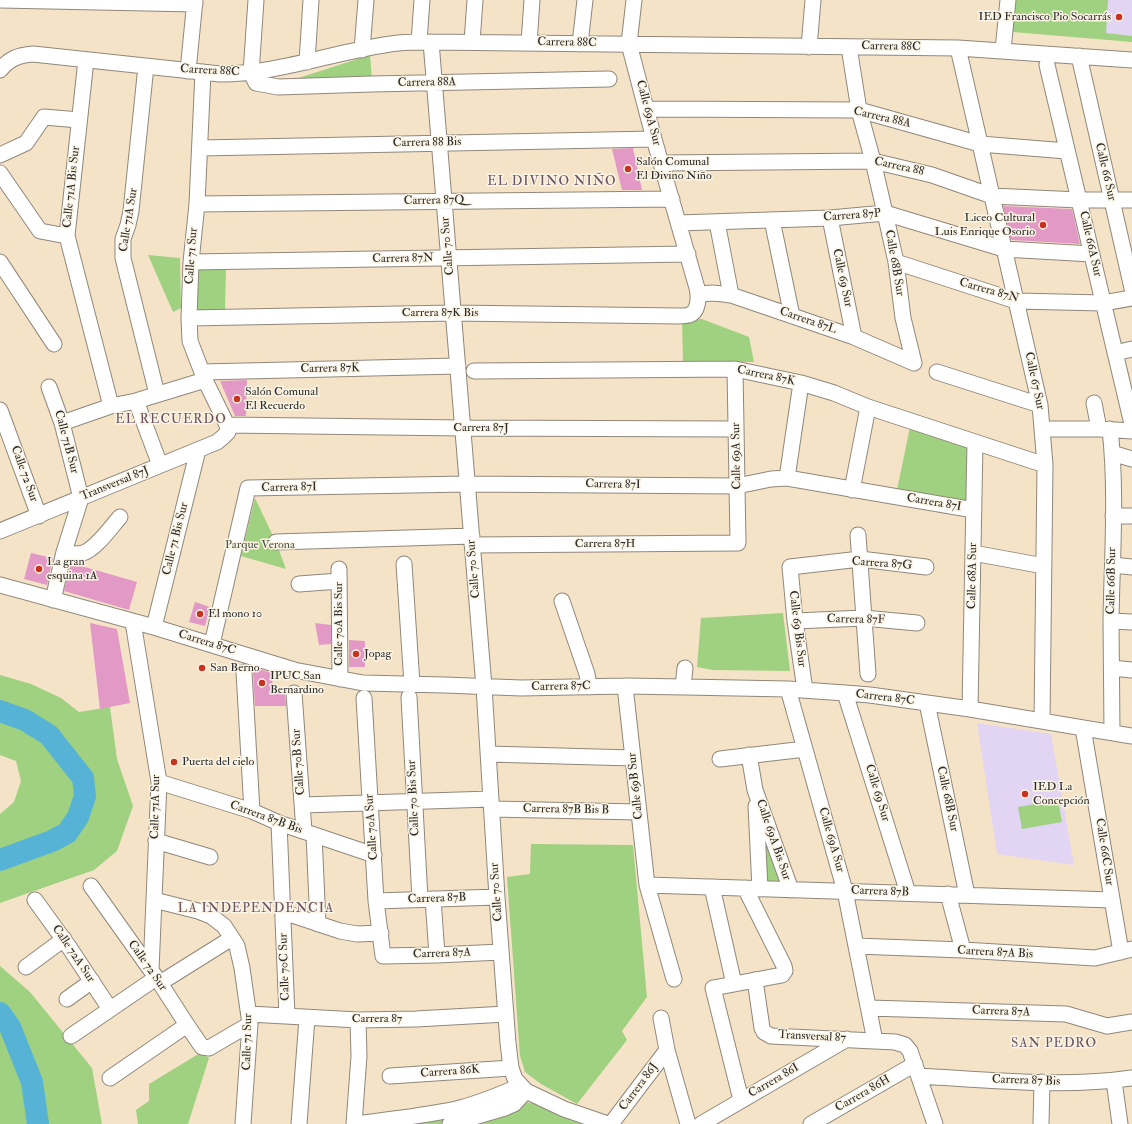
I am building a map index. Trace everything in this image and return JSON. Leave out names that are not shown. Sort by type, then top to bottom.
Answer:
[{"type":"street","points":[[0,0],[195,2]]},
{"type":"street","points":[[251,73],[256,0]]},
{"type":"street","points":[[307,62],[311,0]]},
{"type":"street","points":[[362,50],[366,0]]},
{"type":"street","name":"Calle 70 Sur","points":[[422,0],[425,42],[435,83],[484,687],[497,897],[511,1068],[515,1079],[523,1088]]},
{"type":"street","points":[[472,42],[475,0]]},
{"type":"street","points":[[529,43],[532,0]]},
{"type":"street","points":[[580,44],[585,0]]},
{"type":"street","name":"Calle 69A Sur","points":[[634,0],[629,44],[654,139],[699,295]]},
{"type":"street","points":[[809,47],[813,0]]},
{"type":"street","points":[[1003,50],[1008,0]]},
{"type":"street","name":"Calle 71 Sur","points":[[195,2],[196,72],[200,148],[197,204],[191,262],[189,318],[190,341],[227,428]]},
{"type":"street","name":"Carrera 88C","points":[[2,62],[22,55],[33,54],[196,72],[220,74],[251,73],[398,43],[425,42],[958,48],[1132,60]]},
{"type":"street","name":"Calle 68B Sur","points":[[849,47],[859,110],[873,161],[896,262],[904,318],[914,363]]},
{"type":"street","name":"Calle 67 Sur","points":[[958,48],[1040,405],[1043,429],[1046,465],[1042,721]]},
{"type":"street","name":"Calle 66 Sur","points":[[1079,56],[1132,288]]},
{"type":"street","name":"Calle 71A Bis Sur","points":[[86,60],[67,236],[111,406]]},
{"type":"street","name":"Calle 66A Sur","points":[[1047,65],[1115,353],[1129,401],[1132,424]]},
{"type":"street","name":"Calle 71A Sur","points":[[146,66],[131,211],[123,239],[123,258],[157,394]]},
{"type":"street","name":"Carrera 88A","points":[[251,73],[256,83],[278,87],[609,79]]},
{"type":"street","name":"Carrera 88A","points":[[646,109],[859,110],[980,144],[1068,151]]},
{"type":"street","points":[[0,155],[26,143],[44,117],[79,120]]},
{"type":"street","name":"Carrera 88 Bis","points":[[200,148],[654,139]]},
{"type":"street","name":"Carrera 88","points":[[661,163],[873,161],[932,175],[992,196],[1112,201],[1132,200]]},
{"type":"street","points":[[0,173],[40,231],[67,236]]},
{"type":"street","name":"Carrera 87Q","points":[[197,204],[672,199]]},
{"type":"street","name":"Carrera 87P","points":[[678,223],[830,218],[885,213],[1004,250],[1092,254]]},
{"type":"street","name":"Calle 69 Sur","points":[[830,218],[854,337]]},
{"type":"street","points":[[772,220],[792,316]]},
{"type":"street","points":[[717,222],[731,295]]},
{"type":"street","name":"Carrera 87N","points":[[191,262],[688,254]]},
{"type":"street","name":"Carrera 87N","points":[[896,262],[1016,301],[1103,303],[1132,298]]},
{"type":"street","points":[[1,264],[54,344]]},
{"type":"street","name":"Carrera 87L","points":[[699,295],[718,293],[731,295],[854,337],[914,363]]},
{"type":"street","name":"Carrera 87K Bis","points":[[189,318],[453,313],[678,316],[690,315],[696,309],[699,295]]},
{"type":"street","points":[[1115,353],[1132,349]]},
{"type":"street","name":"Carrera 87K","points":[[62,423],[111,406],[136,401],[204,376],[458,366]]},
{"type":"street","name":"Calle 69A Sur","points":[[735,369],[738,543]]},
{"type":"street","name":"Carrera 87K","points":[[474,371],[735,369],[800,383],[834,393],[868,407],[1046,465]]},
{"type":"street","points":[[937,372],[1040,405]]},
{"type":"street","points":[[787,478],[800,383]]},
{"type":"street","name":"Calle 71B Sur","points":[[49,388],[62,423],[81,498]]},
{"type":"street","points":[[136,401],[160,465]]},
{"type":"street","name":"Calle 66B Sur","points":[[1094,403],[1112,453],[1114,516],[1111,621],[1112,732]]},
{"type":"street","points":[[852,490],[868,407]]},
{"type":"street","name":"Calle 72 Sur","points":[[0,410],[39,516]]},
{"type":"street","name":"Carrera 87J","points":[[227,428],[736,429]]},
{"type":"street","name":"Transversal 87J","points":[[0,531],[217,442],[223,438],[227,428]]},
{"type":"street","points":[[1043,429],[1104,429],[1132,431]]},
{"type":"street","name":"Calle 68A Sur","points":[[970,709],[975,442]]},
{"type":"street","name":"Calle 71 Bis Sur","points":[[154,627],[198,450]]},
{"type":"street","points":[[1112,453],[1132,459]]},
{"type":"street","name":"Carrera 87I","points":[[212,644],[248,488],[467,484],[737,486],[771,479],[787,478],[974,510]]},
{"type":"street","points":[[53,600],[64,552],[81,498]]},
{"type":"street","points":[[1114,516],[1132,516]]},
{"type":"street","points":[[64,552],[73,554],[83,553],[94,546],[120,517]]},
{"type":"street","points":[[858,535],[868,674]]},
{"type":"street","name":"Carrera 87H","points":[[276,542],[472,540],[738,543]]},
{"type":"street","points":[[973,553],[1044,566]]},
{"type":"street","name":"Carrera 87G","points":[[790,567],[860,560],[926,567]]},
{"type":"street","name":"Calle 70 Bis Sur","points":[[404,564],[415,801],[426,899],[437,955]]},
{"type":"street","points":[[1113,565],[1132,567]]},
{"type":"street","name":"Calle 69 Bis Sur","points":[[790,567],[795,620],[805,690]]},
{"type":"street","name":"Calle 70A Bis Sur","points":[[299,584],[339,575],[340,679]]},
{"type":"street","name":"Carrera 87C","points":[[0,585],[154,627],[294,670],[411,690],[484,687],[521,688],[625,686],[683,686],[805,690],[845,693],[970,709],[1132,736]]},
{"type":"street","points":[[562,601],[589,687]]},
{"type":"street","name":"Carrera 87F","points":[[795,620],[864,618],[917,623]]},
{"type":"street","points":[[1111,621],[1132,622]]},
{"type":"street","name":"Calle 71A Sur","points":[[133,622],[159,782],[154,900],[156,977]]},
{"type":"street","points":[[683,686],[685,668]]},
{"type":"street","points":[[1112,668],[1132,670]]},
{"type":"street","points":[[244,672],[252,812]]},
{"type":"street","name":"Calle 69B Sur","points":[[625,686],[647,885],[674,979]]},
{"type":"street","name":"Calle 69A Sur","points":[[788,689],[845,891],[875,1040]]},
{"type":"street","name":"Calle 70B Sur","points":[[294,693],[302,805],[309,833],[318,924]]},
{"type":"street","name":"Calle 69 Sur","points":[[845,693],[908,893]]},
{"type":"street","name":"Calle 70A Sur","points":[[364,698],[376,901],[384,956]]},
{"type":"street","name":"Calle 68B Sur","points":[[927,703],[967,895]]},
{"type":"street","name":"Calle 66C Sur","points":[[1083,728],[1112,900],[1126,950]]},
{"type":"street","points":[[720,759],[805,749]]},
{"type":"street","points":[[488,754],[633,758]]},
{"type":"street","name":"Calle 69A Bis Sur","points":[[749,756],[755,790],[760,889]]},
{"type":"street","name":"Carrera 87B Bis","points":[[159,782],[252,812],[279,823],[374,855]]},
{"type":"street","name":"Calle 69A Bis Sur","points":[[755,790],[791,890]]},
{"type":"street","name":"Carrera 87B Bis B","points":[[302,805],[415,801],[639,812]]},
{"type":"street","name":"Calle 70C Sur","points":[[279,823],[287,1016]]},
{"type":"street","points":[[156,841],[210,857]]},
{"type":"street","name":"Carrera 87B","points":[[647,885],[1112,900]]},
{"type":"street","name":"Calle 72 Sur","points":[[91,886],[156,977],[202,1046],[209,1048],[250,1019]]},
{"type":"street","points":[[712,887],[734,984]]},
{"type":"street","points":[[741,1100],[713,988],[782,975],[785,971],[784,966],[745,888]]},
{"type":"street","points":[[948,894],[963,950]]},
{"type":"street","name":"Carrera 87B","points":[[376,901],[497,897]]},
{"type":"street","name":"Calle 72A Sur","points":[[35,900],[64,939],[110,1009]]},
{"type":"street","name":"Calle 71 Sur","points":[[154,900],[180,906],[204,914],[224,926],[237,946],[250,1019],[243,1124]]},
{"type":"street","points":[[283,912],[340,931],[357,934],[381,933]]},
{"type":"street","points":[[71,1036],[156,977],[232,938]]},
{"type":"street","points":[[26,967],[64,939]]},
{"type":"street","name":"Carrera 87A Bis","points":[[856,946],[963,950],[1095,958],[1126,950]]},
{"type":"street","name":"Carrera 87A","points":[[384,956],[501,952]]},
{"type":"street","name":"Transversal 87","points":[[755,980],[762,1028],[764,1032],[770,1036],[875,1040],[905,1045],[915,1064]]},
{"type":"street","points":[[67,999],[92,981]]},
{"type":"street","name":"Carrera 87A","points":[[869,1008],[1066,1014],[1107,1026],[1132,1022]]},
{"type":"street","name":"Carrera 87","points":[[250,1019],[287,1016],[358,1020],[416,1019],[506,1014]]},
{"type":"street","points":[[299,1124],[307,1018]]},
{"type":"street","points":[[661,1018],[667,1050],[688,1124]]},
{"type":"street","points":[[354,1124],[358,1056],[358,1020]]},
{"type":"street","points":[[110,1078],[187,1025]]},
{"type":"street","name":"Carrera 86I","points":[[701,1124],[847,1039]]},
{"type":"street","name":"Carrera 86J","points":[[523,1088],[564,1109],[609,1124],[667,1050]]},
{"type":"street","points":[[915,1064],[932,1123]]},
{"type":"street","name":"Carrera 87 Bis","points":[[915,1064],[1042,1082],[1114,1081],[1132,1078]]},
{"type":"street","name":"Carrera 86H","points":[[811,1124],[915,1064]]},
{"type":"street","name":"Carrera 86K","points":[[390,1076],[511,1068]]},
{"type":"street","points":[[1114,1081],[1120,1124]]},
{"type":"street","points":[[1041,1124],[1042,1082]]},
{"type":"street","points":[[358,1124],[457,1109],[523,1088]]},
{"type":"street","points":[[450,1124],[506,1108],[514,1104],[523,1088]]},
{"type":"shaded area","name":"IED Francisco Pio Socarrás","points":[[1108,0],[1132,0],[1132,36],[1105,33]]},
{"type":"shaded area","name":"IED La Concepción","points":[[977,723],[1051,734],[1074,865],[997,854]]},
{"type":"green space","points":[[1016,0],[1108,0],[1106,33],[1132,36],[1132,42],[1013,32]]},
{"type":"green space","points":[[370,55],[372,80],[283,83]]},
{"type":"green space","points":[[148,255],[180,258],[181,308],[173,312]]},
{"type":"green space","points":[[195,268],[226,268],[225,310],[195,311]]},
{"type":"green space","points":[[702,319],[749,337],[754,362],[683,362],[682,320]]},
{"type":"green space","points":[[910,427],[968,445],[966,501],[897,490]]},
{"type":"green space","name":"Parque Verona","points":[[255,498],[276,542],[286,569],[241,556]]},
{"type":"green space","points":[[783,613],[790,671],[713,670],[697,667],[701,618]]},
{"type":"green space","points":[[0,675],[31,684],[61,698],[79,712],[110,707],[117,759],[133,806],[117,851],[94,870],[0,903],[0,814],[14,802],[21,781],[16,761],[0,755]]},
{"type":"green space","points":[[1058,800],[1062,822],[1022,829],[1018,807]]},
{"type":"green space","points":[[758,803],[785,884],[766,882]]},
{"type":"green space","points":[[531,844],[633,845],[647,997],[622,1031],[627,1040],[577,1104],[541,1084],[525,1072],[520,1056],[507,877],[530,874]]},
{"type":"green space","points":[[0,966],[30,992],[92,1068],[102,1124],[0,1124]]},
{"type":"green space","points":[[200,1053],[209,1058],[188,1124],[138,1124],[136,1110],[149,1101],[149,1084]]},
{"type":"green space","points":[[511,1100],[543,1105],[596,1124],[389,1124]]},
{"type":"building","name":"Salón Comunal El Divino Niño","points":[[633,148],[642,190],[622,190],[612,149]]},
{"type":"building","name":"Liceo Cultural Luis Enrique Osorio","points":[[1003,206],[1072,209],[1080,244],[1011,240]]},
{"type":"building","name":"Salón Comunal El Recuerdo","points":[[247,380],[246,416],[235,416],[220,381]]},
{"type":"building","name":"La gran esquina 1A","points":[[31,553],[53,558],[47,585],[24,579]]},
{"type":"building","points":[[71,563],[137,582],[129,610],[64,591]]},
{"type":"building","name":"El mono 10","points":[[195,602],[210,607],[205,626],[189,622]]},
{"type":"building","points":[[90,623],[117,629],[130,703],[100,709]]},
{"type":"building","points":[[315,623],[331,625],[331,644],[319,645]]},
{"type":"building","name":"Jopag","points":[[349,640],[365,641],[365,667],[349,667]]},
{"type":"building","name":"IPUC San Bernardino","points":[[252,667],[272,673],[273,694],[285,694],[286,706],[255,706]]},
{"type":"waterway","points":[[0,711],[25,720],[49,735],[83,778],[85,796],[78,817],[67,833],[52,841],[0,860]]},
{"type":"waterway","points":[[0,1013],[10,1027],[32,1082],[38,1124]]},
{"type":"place","name":"IED Francisco Pio Socarrás","points":[[1119,17]]},
{"type":"place","name":"Salón Comunal El Divino Niño","points":[[628,169]]},
{"type":"place","name":"Liceo Cultural Luis Enrique Osorio","points":[[1043,225]]},
{"type":"place","name":"Salón Comunal El Recuerdo","points":[[237,399]]},
{"type":"place","name":"La gran esquina 1A","points":[[39,569]]},
{"type":"place","name":"El mono 10","points":[[200,614]]},
{"type":"place","name":"Jopag","points":[[356,654]]},
{"type":"place","name":"San Berno","points":[[202,668]]},
{"type":"place","name":"IPUC San Bernardino","points":[[262,683]]},
{"type":"place","name":"Puerta del cielo","points":[[174,762]]},
{"type":"place","name":"IED La Concepción","points":[[1025,794]]},
{"type":"district","name":"EL DIVINO NIÑO","points":[[552,182]]},
{"type":"district","name":"EL RECUERDO","points":[[171,420]]},
{"type":"district","name":"LA INDEPENDENCIA","points":[[256,909]]},
{"type":"district","name":"SAN PEDRO","points":[[1054,1044]]}]
